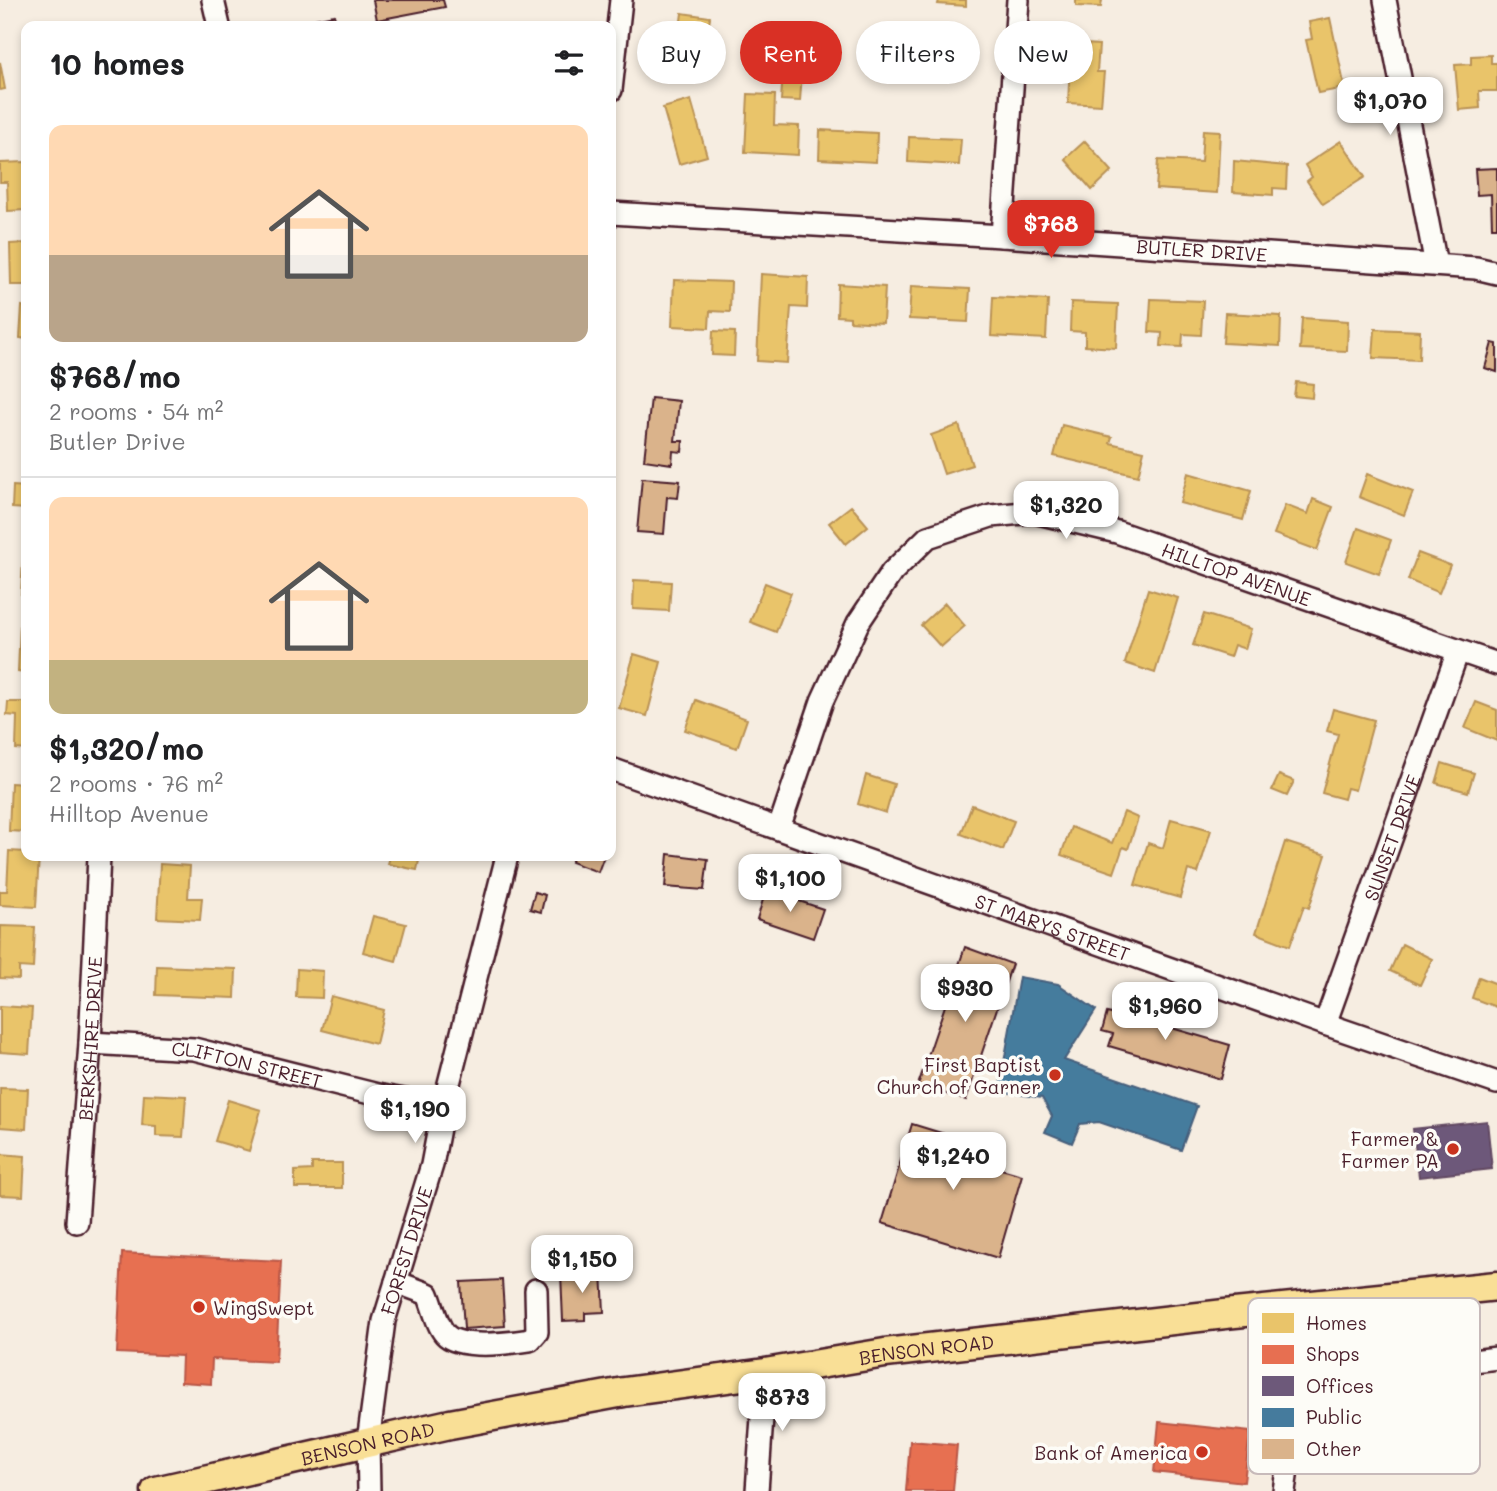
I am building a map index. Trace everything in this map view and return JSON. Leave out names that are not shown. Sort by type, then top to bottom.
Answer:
[{"type":"main road","name":"BENSON ROAD","points":[[1385,1298],[1497,1286]]},
{"type":"main road","name":"BENSON ROAD","points":[[162,1490],[450,1424],[624,1392],[885,1353],[1248,1313]]},
{"type":"street","points":[[213,0],[218,21]]},
{"type":"street","points":[[616,45],[621,0]]},
{"type":"street","points":[[1002,236],[1018,0]]},
{"type":"street","points":[[1385,0],[1436,265]]},
{"type":"street","name":"BUTLER DRIVE","points":[[616,213],[1436,265],[1497,273]]},
{"type":"street","name":"HILLTOP AVENUE","points":[[779,828],[822,701],[858,623],[892,572],[928,537],[991,516],[1034,512],[1117,532],[1497,664]]},
{"type":"street","name":"SUNSET DRIVE","points":[[1325,1024],[1458,651]]},
{"type":"street","name":"ST MARYS STREET","points":[[616,771],[1497,1083]]},
{"type":"street","name":"BERKSHIRE DRIVE","points":[[78,1222],[99,861]]},
{"type":"street","name":"FOREST DRIVE","points":[[369,1491],[368,1442],[384,1321],[432,1165],[443,1107],[506,861]]},
{"type":"street","name":"CLIFTON STREET","points":[[90,1043],[194,1049],[382,1096],[443,1107]]},
{"type":"street","points":[[396,1282],[428,1294],[444,1334],[455,1342],[500,1344],[530,1340],[537,1332],[536,1290]]},
{"type":"street","points":[[757,1491],[765,1373]]},
{"type":"building: Homes","points":[[939,0],[966,0],[966,6],[938,4]]},
{"type":"building: Homes","points":[[1076,0],[1102,0],[1101,7],[1076,6]]},
{"type":"building: Homes","points":[[682,13],[710,17],[709,21],[681,21]]},
{"type":"building: Homes","points":[[1330,18],[1345,88],[1318,93],[1306,40],[1312,39],[1309,22]]},
{"type":"building: Homes","points":[[1093,45],[1099,45],[1097,72],[1104,72],[1101,105],[1068,103],[1069,84],[1093,84]]},
{"type":"building: Homes","points":[[1491,55],[1491,63],[1497,63],[1497,91],[1479,91],[1480,108],[1459,110],[1455,65],[1471,64],[1471,56]]},
{"type":"building: Homes","points":[[0,62],[5,89],[0,90]]},
{"type":"building: Homes","points":[[782,84],[801,84],[800,101],[781,100]]},
{"type":"building: Homes","points":[[748,94],[775,95],[774,125],[799,126],[798,155],[745,152]]},
{"type":"building: Homes","points":[[691,100],[707,156],[679,164],[663,108]]},
{"type":"building: Homes","points":[[820,130],[877,133],[876,162],[819,159]]},
{"type":"building: Homes","points":[[1203,130],[1220,131],[1217,193],[1156,189],[1158,160],[1201,162]]},
{"type":"building: Homes","points":[[909,137],[961,139],[959,165],[908,162]]},
{"type":"building: Homes","points":[[1085,141],[1112,171],[1092,190],[1065,159]]},
{"type":"building: Homes","points":[[1341,141],[1365,177],[1323,204],[1307,181],[1312,177],[1305,165]]},
{"type":"building: Homes","points":[[1234,161],[1287,166],[1286,189],[1273,188],[1273,195],[1233,192]]},
{"type":"building: Homes","points":[[21,162],[21,210],[8,211],[7,182],[0,182],[0,163]]},
{"type":"building: Homes","points":[[21,243],[21,285],[11,285],[10,244]]},
{"type":"building: Homes","points":[[761,274],[808,277],[807,308],[791,307],[787,363],[757,361]]},
{"type":"building: Homes","points":[[674,280],[731,282],[730,312],[710,311],[709,328],[672,326]]},
{"type":"building: Homes","points":[[838,284],[885,287],[883,323],[850,321],[850,317],[837,316]]},
{"type":"building: Homes","points":[[911,286],[970,289],[968,322],[909,319]]},
{"type":"building: Homes","points":[[993,297],[1048,300],[1046,339],[991,336]]},
{"type":"building: Homes","points":[[1151,299],[1203,301],[1201,335],[1183,334],[1182,347],[1161,346],[1162,333],[1149,332]]},
{"type":"building: Homes","points":[[1071,302],[1118,304],[1116,348],[1085,346],[1085,332],[1070,331]]},
{"type":"building: Homes","points":[[1225,313],[1281,316],[1280,346],[1223,343]]},
{"type":"building: Homes","points":[[1302,318],[1348,321],[1347,351],[1300,349]]},
{"type":"building: Homes","points":[[1375,329],[1420,331],[1419,360],[1373,358]]},
{"type":"building: Homes","points":[[713,331],[735,332],[734,356],[712,355]]},
{"type":"building: Homes","points":[[1296,382],[1313,384],[1312,398],[1294,396]]},
{"type":"building: Homes","points":[[959,425],[972,465],[944,474],[931,435]]},
{"type":"building: Homes","points":[[1062,425],[1112,437],[1110,443],[1144,451],[1138,476],[1054,456]]},
{"type":"building: Homes","points":[[1188,473],[1251,491],[1243,520],[1180,503]]},
{"type":"building: Homes","points":[[1367,474],[1413,492],[1404,515],[1359,497]]},
{"type":"building: Homes","points":[[13,486],[21,487],[21,509],[12,508]]},
{"type":"building: Homes","points":[[1313,499],[1333,507],[1317,550],[1274,534],[1285,505],[1308,514]]},
{"type":"building: Homes","points":[[851,506],[868,526],[846,544],[829,523]]},
{"type":"building: Homes","points":[[1358,528],[1391,540],[1379,574],[1346,562]]},
{"type":"building: Homes","points":[[1418,553],[1450,565],[1439,593],[1408,580]]},
{"type":"building: Homes","points":[[634,580],[671,582],[669,611],[633,609]]},
{"type":"building: Homes","points":[[765,583],[791,593],[776,632],[750,622]]},
{"type":"building: Homes","points":[[1148,589],[1178,598],[1155,673],[1125,663]]},
{"type":"building: Homes","points":[[945,603],[965,626],[941,647],[921,625]]},
{"type":"building: Homes","points":[[1204,614],[1251,629],[1245,649],[1234,645],[1230,657],[1193,645]]},
{"type":"building: Homes","points":[[20,624],[21,624],[21,672],[18,672]]},
{"type":"building: Homes","points":[[634,654],[661,662],[647,716],[619,708]]},
{"type":"building: Homes","points":[[696,700],[747,719],[737,748],[685,730]]},
{"type":"building: Homes","points":[[8,702],[21,702],[21,750],[16,749],[17,716],[7,715]]},
{"type":"building: Homes","points":[[1476,702],[1497,710],[1497,741],[1465,728]]},
{"type":"building: Homes","points":[[1333,709],[1374,720],[1355,790],[1347,788],[1344,799],[1322,793],[1338,734],[1327,731]]},
{"type":"building: Homes","points":[[1442,763],[1474,773],[1468,792],[1436,783]]},
{"type":"building: Homes","points":[[866,775],[894,784],[886,813],[858,804]]},
{"type":"building: Homes","points":[[1279,775],[1294,781],[1287,796],[1272,790]]},
{"type":"building: Homes","points":[[11,783],[21,784],[21,832],[9,831]]},
{"type":"building: Homes","points":[[972,805],[1014,821],[1003,850],[961,834]]},
{"type":"building: Homes","points":[[1124,812],[1138,818],[1128,849],[1123,847],[1114,873],[1061,855],[1071,827],[1112,843]]},
{"type":"building: Homes","points":[[1171,819],[1211,830],[1198,873],[1188,870],[1180,898],[1135,885],[1148,843],[1163,848]]},
{"type":"building: Homes","points":[[1285,842],[1326,855],[1309,908],[1304,906],[1290,946],[1256,933]]},
{"type":"building: Homes","points":[[9,851],[21,852],[21,861],[39,861],[36,907],[0,905],[0,891],[7,891]]},
{"type":"building: Homes","points":[[389,861],[419,861],[417,870],[388,864]]},
{"type":"building: Homes","points":[[160,864],[190,866],[188,898],[202,898],[200,920],[157,918]]},
{"type":"building: Homes","points":[[373,916],[406,924],[396,961],[363,952]]},
{"type":"building: Homes","points":[[1,926],[35,927],[33,968],[19,967],[19,979],[0,978]]},
{"type":"building: Homes","points":[[1402,944],[1432,959],[1420,985],[1390,971]]},
{"type":"building: Homes","points":[[157,966],[236,969],[235,998],[156,995]]},
{"type":"building: Homes","points":[[297,969],[323,971],[322,998],[296,997]]},
{"type":"building: Homes","points":[[1479,977],[1497,984],[1496,1007],[1472,998]]},
{"type":"building: Homes","points":[[331,996],[384,1010],[376,1044],[322,1030]]},
{"type":"building: Homes","points":[[0,1006],[32,1008],[29,1054],[0,1052]]},
{"type":"building: Homes","points":[[0,1088],[28,1089],[26,1129],[0,1127]]},
{"type":"building: Homes","points":[[144,1094],[186,1096],[183,1137],[156,1136],[156,1126],[142,1125]]},
{"type":"building: Homes","points":[[228,1100],[261,1110],[249,1151],[215,1141]]},
{"type":"building: Homes","points":[[0,1154],[25,1156],[23,1196],[0,1195]]},
{"type":"building: Homes","points":[[312,1163],[342,1163],[342,1188],[295,1188],[295,1171],[312,1170]]},
{"type":"building: Shops","name":"WingSwept","points":[[122,1253],[281,1261],[276,1362],[212,1359],[211,1384],[181,1382],[182,1356],[117,1353]]},
{"type":"building: Shops","name":"Bank of America","points":[[1159,1422],[1248,1432],[1244,1482],[1154,1472]]},
{"type":"building: Shops","points":[[910,1441],[957,1445],[953,1491],[906,1491]]},
{"type":"building: Offices","name":"Farmer & Farmer PA","points":[[1487,1121],[1492,1169],[1419,1177],[1413,1129]]},
{"type":"building: Public","name":"First Baptist Church of Garner","points":[[1019,977],[1058,984],[1096,1010],[1064,1060],[1197,1106],[1181,1150],[1099,1122],[1080,1124],[1072,1143],[1045,1132],[1052,1116],[1042,1098],[999,1091]]},
{"type":"building: Other","points":[[373,0],[443,0],[445,7],[377,20]]},
{"type":"building: Other","points":[[334,15],[336,21],[305,21]]},
{"type":"building: Other","points":[[1497,168],[1497,227],[1492,227],[1491,194],[1477,195],[1475,169]]},
{"type":"building: Other","points":[[1492,343],[1497,344],[1497,372],[1485,368]]},
{"type":"building: Other","points":[[651,398],[679,401],[675,441],[683,441],[682,452],[673,451],[672,464],[644,460]]},
{"type":"building: Other","points":[[642,478],[680,481],[678,498],[667,497],[664,534],[637,532]]},
{"type":"building: Other","points":[[668,854],[708,859],[704,890],[665,887]]},
{"type":"building: Other","points":[[571,861],[602,861],[598,872]]},
{"type":"building: Other","points":[[766,890],[823,909],[813,938],[757,919]]},
{"type":"building: Other","points":[[535,892],[545,895],[541,912],[530,909]]},
{"type":"building: Other","points":[[965,947],[1012,964],[966,1100],[918,1085]]},
{"type":"building: Other","points":[[1123,1005],[1167,1018],[1165,1026],[1230,1045],[1221,1079],[1109,1046],[1113,1034],[1102,1031],[1107,1013],[1120,1016]]},
{"type":"building: Other","points":[[912,1124],[1003,1152],[998,1168],[1022,1175],[998,1258],[882,1223]]},
{"type":"building: Other","points":[[602,1271],[604,1312],[585,1313],[585,1320],[563,1321],[561,1273]]},
{"type":"building: Other","points":[[502,1280],[505,1326],[464,1329],[461,1282]]},
{"type":"place","name":"First Baptist Church of Garner","points":[[1055,1075]]},
{"type":"place","name":"Farmer & Farmer PA","points":[[1453,1149]]},
{"type":"place","name":"WingSwept","points":[[199,1307]]},
{"type":"place","name":"Bank of America","points":[[1202,1452]]}]
